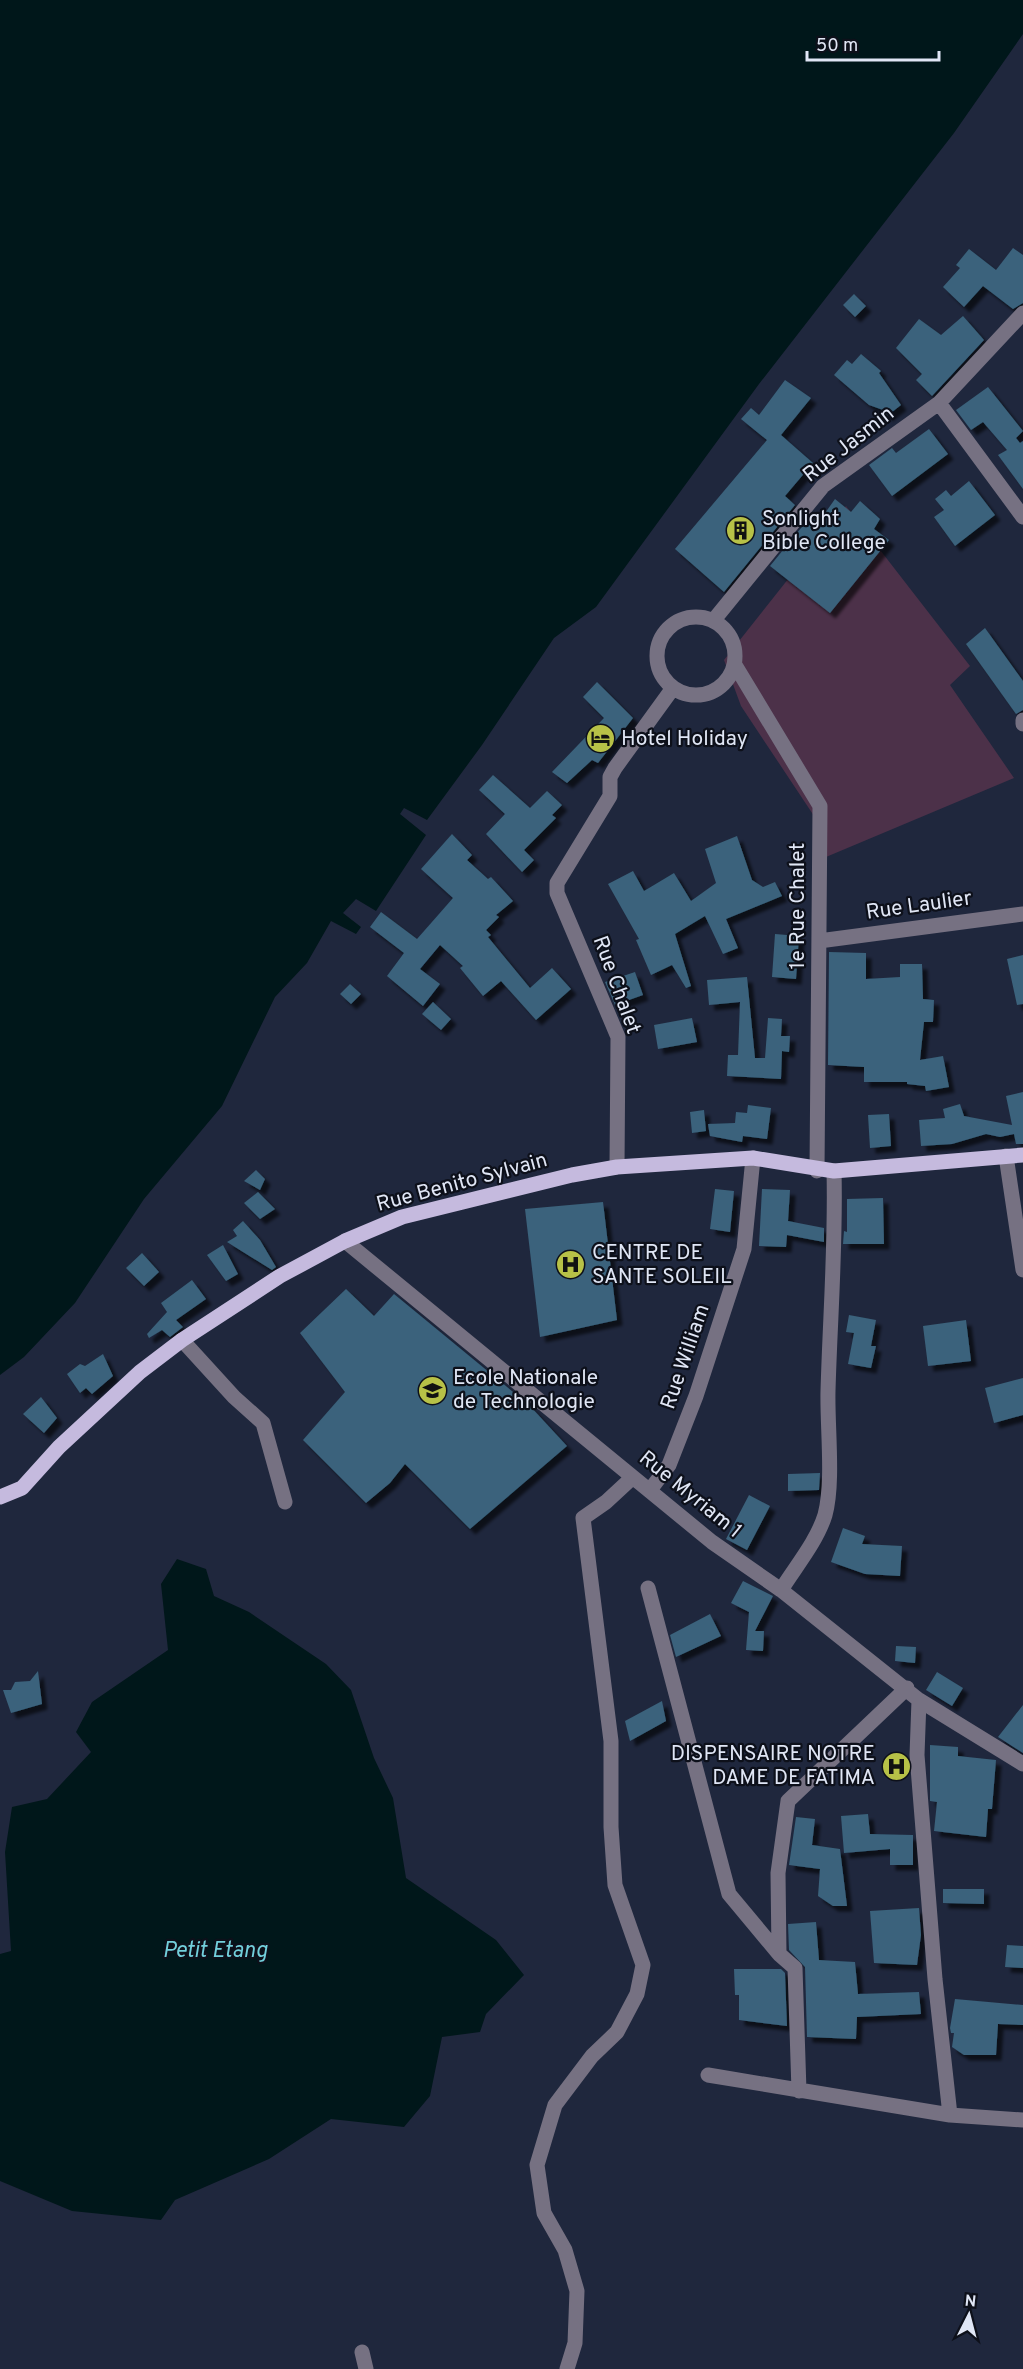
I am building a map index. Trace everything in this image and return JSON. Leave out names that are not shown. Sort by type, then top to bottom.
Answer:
[{"type":"main road","name":"Rue Benito Sylvain","points":[[0,1497],[22,1488],[59,1447],[140,1372],[182,1340],[280,1276],[345,1241],[402,1216],[572,1175],[617,1167],[753,1158],[817,1171],[834,1171],[1023,1155]]},
{"type":"street","name":"Rue Jasmin","points":[[713,621],[823,486],[939,404],[1023,313]]},
{"type":"street","points":[[939,404],[1023,517]]},
{"type":"street","points":[[701,617],[713,621],[724,629],[732,640],[736,652],[735,665],[730,677],[721,687],[710,693],[690,695],[673,688],[658,667],[660,642],[676,622],[701,617]]},
{"type":"street","name":"1e Rue Chalet","points":[[735,665],[820,806],[817,1171]]},
{"type":"street","name":"Rue Chalet","points":[[617,1167],[618,1037],[557,893],[557,883],[610,796],[610,777],[615,768],[673,688]]},
{"type":"street","name":"Rue Laulier","points":[[819,941],[1023,914]]},
{"type":"street","points":[[1006,1156],[1023,1270]]},
{"type":"street","name":"Rue William","points":[[650,1490],[669,1465],[696,1396],[744,1249],[753,1158]]},
{"type":"street","points":[[781,1590],[820,1527],[828,1494],[828,1392],[835,1214],[834,1171]]},
{"type":"street","name":"Rue Myriam 1","points":[[345,1241],[712,1542],[781,1590],[907,1688],[919,1700],[1023,1764]]},
{"type":"street","points":[[182,1340],[234,1397],[263,1424],[285,1502]]},
{"type":"street","points":[[567,2369],[575,2343],[577,2290],[565,2250],[544,2213],[537,2165],[555,2105],[592,2056],[617,2032],[637,1994],[643,1965],[615,1885],[611,1827],[610,1741],[583,1518],[606,1502],[633,1476]]},
{"type":"street","points":[[648,1588],[729,1894],[778,1954],[795,1968],[799,2091]]},
{"type":"street","points":[[778,1954],[778,1873],[788,1801],[907,1688]]},
{"type":"street","points":[[919,1700],[916,1755],[935,1979],[950,2115]]},
{"type":"street","points":[[708,2075],[950,2115],[1023,2120]]},
{"type":"street","points":[[362,2352],[366,2369]]},
{"type":"shaded area","points":[[846,506],[970,666],[950,685],[1014,778],[826,857],[822,828],[741,706],[724,660]]},
{"type":"water","points":[[0,0],[1023,0],[1023,34],[954,133],[759,384],[596,607],[554,638],[482,745],[427,820],[404,808],[400,814],[426,835],[376,911],[356,899],[343,913],[361,927],[356,934],[331,921],[307,963],[275,997],[222,1106],[144,1199],[75,1303],[24,1357],[0,1375]]},
{"type":"water","name":"Petit Etang","points":[[177,1559],[206,1569],[214,1596],[249,1612],[326,1664],[351,1690],[374,1758],[393,1798],[406,1878],[496,1940],[524,1975],[486,2014],[480,2032],[442,2037],[430,2096],[404,2127],[331,2119],[269,2159],[175,2200],[161,2220],[72,2211],[0,2181],[0,1954],[11,1951],[5,1852],[12,1807],[47,1799],[91,1752],[76,1732],[92,1702],[168,1650],[161,1584]]},
{"type":"building","points":[[1013,248],[1023,255],[1023,303],[1013,309],[983,286],[964,307],[943,287],[960,268],[956,265],[969,249],[996,270]]},
{"type":"building","points":[[854,294],[866,306],[855,317],[843,305]]},
{"type":"building","points":[[963,316],[984,340],[932,396],[916,380],[922,374],[896,348],[919,319],[941,335]]},
{"type":"building","points":[[861,354],[881,371],[879,373],[901,405],[887,416],[883,410],[869,405],[834,375],[847,360],[852,364]]},
{"type":"building","name":"Sonlight Bible College","points":[[785,380],[811,398],[781,435],[813,463],[785,496],[795,505],[724,592],[675,549],[767,440],[741,419],[751,408],[759,415]]},
{"type":"building","points":[[988,387],[1023,431],[1016,438],[1020,443],[1023,441],[1023,489],[998,455],[1007,450],[983,422],[971,430],[956,410]]},
{"type":"building","points":[[929,429],[948,454],[892,496],[869,465],[892,448],[896,453]]},
{"type":"building","points":[[969,481],[995,515],[955,546],[934,517],[944,510],[935,499],[946,490],[951,496]]},
{"type":"building","points":[[835,499],[851,512],[860,501],[880,519],[874,529],[889,540],[830,613],[770,566],[810,517],[818,523]]},
{"type":"building","points":[[985,628],[1023,681],[1023,710],[1016,714],[966,644]]},
{"type":"building","name":"Hotel Holiday","points":[[597,682],[633,718],[598,763],[592,760],[567,783],[552,772],[604,718],[583,697]]},
{"type":"building","points":[[493,775],[530,808],[547,791],[562,805],[552,815],[556,818],[524,850],[534,860],[522,872],[486,834],[505,814],[479,790]]},
{"type":"building","points":[[452,834],[472,855],[467,860],[488,879],[491,877],[513,901],[496,915],[499,917],[486,930],[491,935],[488,937],[530,988],[552,968],[571,989],[536,1020],[501,981],[483,996],[460,968],[463,966],[440,945],[420,969],[440,984],[423,1006],[387,976],[404,953],[370,927],[381,912],[417,939],[453,898],[421,869]]},
{"type":"building","points":[[737,836],[752,880],[763,887],[775,882],[782,896],[726,919],[738,948],[723,954],[705,916],[675,934],[691,986],[686,988],[672,965],[651,975],[636,940],[639,939],[608,884],[633,871],[644,891],[674,873],[691,901],[716,883],[705,849]]},
{"type":"building","points":[[775,934],[799,936],[796,979],[772,977]]},
{"type":"building","points":[[829,952],[866,953],[866,979],[900,977],[900,964],[922,964],[923,999],[934,1000],[933,1022],[924,1022],[920,1060],[943,1056],[949,1087],[926,1091],[925,1086],[907,1084],[907,1082],[864,1082],[864,1067],[828,1065]]},
{"type":"building","points":[[1023,955],[1023,1004],[1017,1005],[1007,959]]},
{"type":"building","points":[[635,972],[643,995],[615,1005],[605,982]]},
{"type":"building","points":[[747,977],[755,1058],[765,1058],[768,1018],[782,1019],[781,1036],[790,1036],[789,1052],[782,1051],[781,1079],[727,1076],[728,1055],[738,1055],[740,1002],[709,1005],[707,980]]},
{"type":"building","points":[[350,984],[361,994],[351,1004],[340,994]]},
{"type":"building","points":[[433,1002],[451,1019],[441,1030],[422,1014]]},
{"type":"building","points":[[692,1018],[697,1042],[658,1049],[654,1025]]},
{"type":"building","points":[[1023,1092],[1023,1144],[1016,1144],[1014,1134],[1000,1137],[986,1134],[952,1144],[921,1146],[919,1120],[945,1118],[943,1109],[960,1104],[964,1116],[1012,1125],[1006,1096]]},
{"type":"building","points":[[748,1105],[771,1108],[767,1139],[743,1136],[742,1142],[710,1136],[708,1124],[735,1123],[736,1112],[747,1113]]},
{"type":"building","points":[[704,1110],[706,1131],[692,1133],[690,1112]]},
{"type":"building","points":[[889,1114],[891,1146],[870,1148],[868,1115]]},
{"type":"building","points":[[256,1170],[265,1179],[260,1190],[244,1181]]},
{"type":"building","points":[[715,1189],[734,1191],[730,1232],[710,1229]]},
{"type":"building","points":[[762,1189],[790,1190],[788,1221],[824,1228],[824,1242],[787,1235],[786,1247],[759,1246]]},
{"type":"building","points":[[258,1192],[275,1209],[260,1219],[244,1203]]},
{"type":"building","points":[[883,1198],[884,1244],[843,1244],[844,1231],[847,1232],[847,1199]]},
{"type":"building","name":"CENTRE DE SANTE SOLEIL","points":[[603,1202],[617,1320],[540,1337],[525,1209]]},
{"type":"building","points":[[243,1221],[260,1240],[276,1267],[272,1270],[227,1242],[237,1236],[233,1230]]},
{"type":"building","points":[[223,1245],[238,1274],[226,1281],[207,1255]]},
{"type":"building","points":[[142,1253],[159,1272],[144,1286],[126,1268]]},
{"type":"building","points":[[192,1280],[206,1299],[176,1320],[183,1327],[170,1337],[162,1330],[149,1338],[147,1334],[167,1312],[161,1303]]},
{"type":"building","points":[[346,1289],[374,1316],[394,1294],[530,1406],[567,1446],[470,1529],[405,1464],[390,1483],[366,1503],[303,1440],[345,1392],[300,1333]]},
{"type":"building","points":[[849,1315],[876,1320],[871,1346],[876,1346],[871,1368],[848,1364],[854,1333],[846,1332]]},
{"type":"building","points":[[966,1320],[971,1361],[928,1366],[923,1326]]},
{"type":"building","points":[[103,1354],[113,1376],[92,1394],[86,1388],[80,1393],[67,1374],[80,1364],[85,1366]]},
{"type":"building","points":[[1023,1378],[1023,1415],[994,1423],[985,1388]]},
{"type":"building","points":[[41,1397],[57,1418],[44,1433],[23,1414]]},
{"type":"building","points":[[820,1473],[819,1490],[788,1491],[788,1474]]},
{"type":"building","points":[[749,1495],[770,1506],[747,1550],[726,1539]]},
{"type":"building","points":[[843,1528],[865,1536],[862,1544],[902,1546],[900,1576],[865,1574],[831,1562]]},
{"type":"building","points":[[743,1581],[773,1596],[755,1631],[764,1631],[763,1651],[746,1650],[749,1612],[731,1603]]},
{"type":"building","points":[[710,1614],[721,1636],[676,1657],[670,1635]]},
{"type":"building","points":[[896,1646],[916,1647],[915,1663],[895,1661]]},
{"type":"building","points":[[38,1671],[42,1704],[11,1713],[3,1690],[11,1690],[15,1682],[30,1681]]},
{"type":"building","points":[[937,1672],[963,1688],[952,1706],[926,1690]]},
{"type":"building","points":[[662,1701],[666,1721],[630,1741],[625,1721]]},
{"type":"building","points":[[1023,1705],[1023,1753],[998,1737]]},
{"type":"building","points":[[930,1745],[958,1747],[958,1756],[996,1760],[992,1809],[988,1809],[986,1837],[934,1831],[937,1802],[930,1801]]},
{"type":"building","points":[[868,1814],[870,1834],[913,1835],[913,1865],[890,1865],[890,1849],[844,1853],[841,1816]]},
{"type":"building","points":[[796,1817],[815,1819],[812,1845],[840,1849],[847,1906],[833,1906],[818,1896],[820,1869],[789,1865]]},
{"type":"building","points":[[943,1889],[984,1889],[984,1904],[943,1903]]},
{"type":"building","points":[[919,1908],[921,1935],[917,1965],[874,1963],[870,1911]]},
{"type":"building","points":[[816,1922],[819,1960],[855,1962],[858,1994],[919,1992],[921,2014],[857,2017],[856,2039],[807,2037],[805,1967],[789,1950],[788,1924]]},
{"type":"building","points":[[1007,1945],[1023,1946],[1023,1968],[1005,1967]]},
{"type":"building","points":[[734,1969],[781,1969],[785,1973],[787,2026],[739,2020],[739,1995],[735,1995]]},
{"type":"building","points":[[955,1999],[1023,2005],[1023,2025],[998,2024],[996,2055],[964,2055],[952,2047],[954,2033],[951,2033],[950,2028]]},
{"type":"place","name":"Sonlight Bible College","points":[[741,531]]},
{"type":"place","name":"Hotel Holiday","points":[[600,739]]},
{"type":"place","name":"CENTRE DE SANTE SOLEIL","points":[[571,1265]]},
{"type":"place","name":"Ecole Nationale de Technologie","points":[[432,1390]]},
{"type":"place","name":"DISPENSAIRE NOTRE DAME DE FATIMA","points":[[896,1766]]}]
